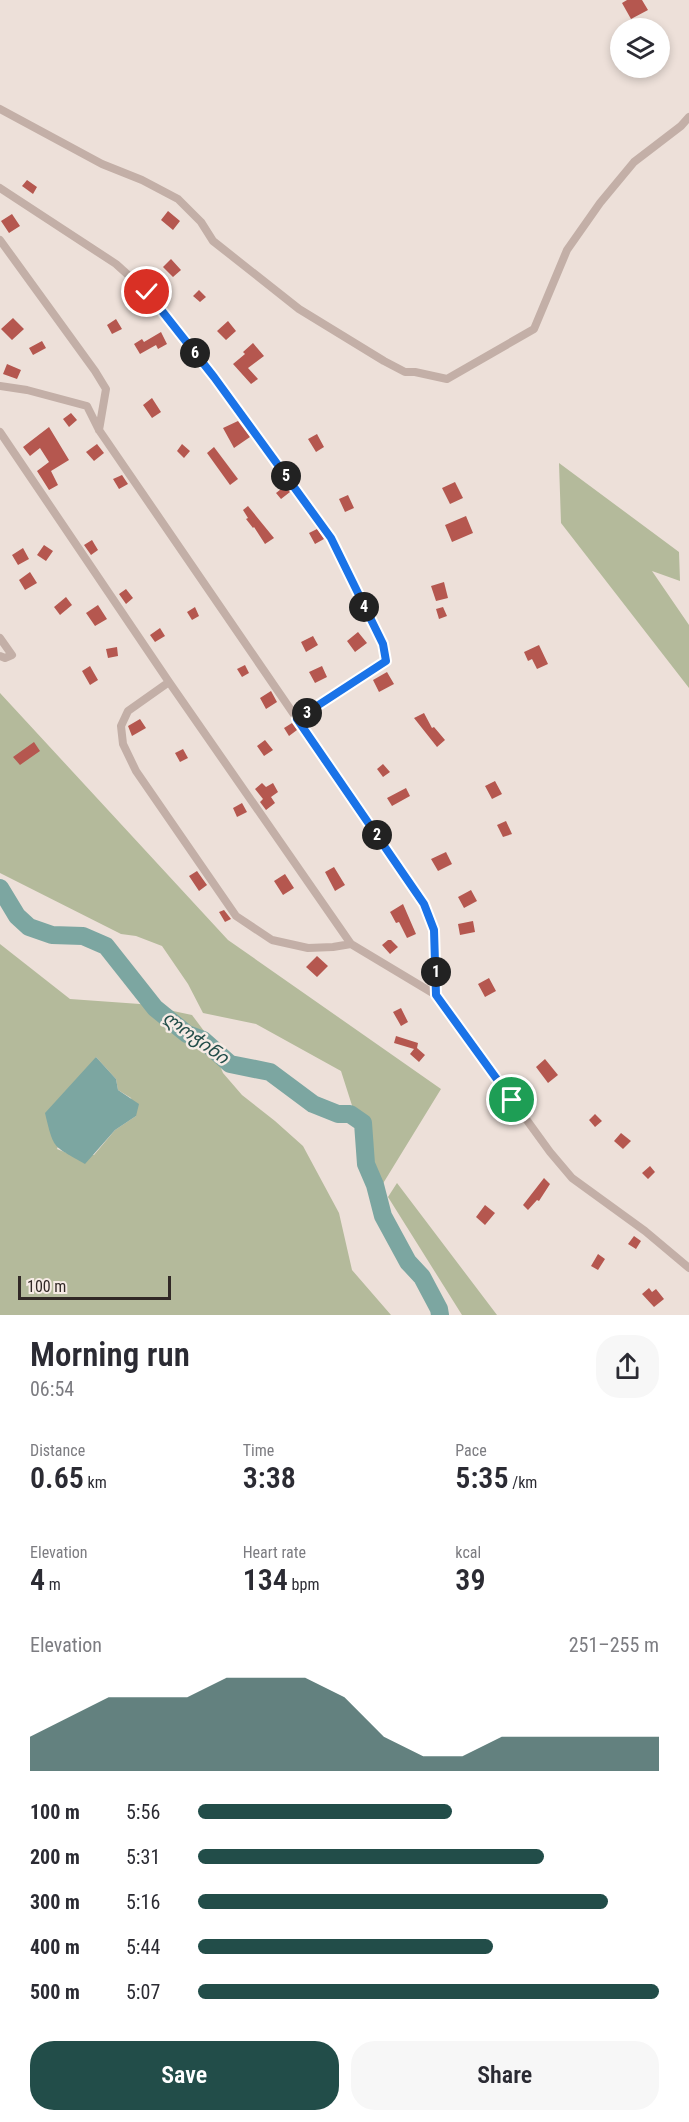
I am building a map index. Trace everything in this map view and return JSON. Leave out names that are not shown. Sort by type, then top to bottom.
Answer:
[{"type":"street","points":[[0,109],[102,164],[142,180],[178,199],[201,222],[213,241],[299,309],[384,361],[405,372],[447,379],[534,328],[567,250],[600,203],[634,162],[681,126],[689,117]]},
{"type":"street","points":[[0,188],[116,264],[147,292],[214,377],[331,538],[383,644],[386,661],[297,719]]},
{"type":"street","points":[[0,240],[106,389],[99,430]]},
{"type":"street","points":[[0,386],[27,390],[87,406],[99,430],[424,904],[434,930],[436,995]]},
{"type":"street","points":[[0,432],[169,682],[351,944],[436,995],[550,1152],[572,1178],[645,1231],[689,1268]]},
{"type":"street","points":[[0,638],[12,655],[4,658],[0,656]]},
{"type":"street","points":[[169,682],[128,711],[121,726],[123,744],[136,771],[236,916],[272,940],[308,948],[351,944]]},
{"type":"green space","points":[[559,463],[679,552],[680,581],[652,571],[689,625],[689,688],[561,523]]},
{"type":"green space","points":[[0,693],[228,940],[441,1089],[379,1190],[341,1071],[256,1024],[203,1013],[188,984],[162,946],[136,936],[121,934],[0,873]]},
{"type":"green space","points":[[0,944],[70,999],[140,1004],[192,1015],[207,1035],[223,1073],[242,1095],[303,1146],[339,1213],[352,1270],[391,1315],[0,1315]],"holes":[[[96,1057],[116,1079],[118,1090],[131,1098],[136,1116],[115,1130],[94,1155],[67,1153],[57,1149]]]},
{"type":"green space","points":[[397,1183],[497,1315],[462,1315],[388,1197]]},
{"type":"water","points":[[96,1057],[116,1079],[118,1090],[139,1104],[136,1116],[115,1130],[85,1164],[56,1146],[45,1113]]},
{"type":"building","points":[[627,0],[642,0],[648,10],[630,18],[622,3]]},
{"type":"building","points":[[27,180],[37,187],[33,194],[22,186]]},
{"type":"building","points":[[168,211],[180,221],[173,230],[161,220]]},
{"type":"building","points":[[12,214],[20,226],[9,233],[1,221]]},
{"type":"building","points":[[171,259],[181,270],[173,277],[163,267]]},
{"type":"building","points":[[199,290],[206,297],[200,302],[193,296]]},
{"type":"building","points":[[13,318],[24,329],[12,340],[1,329]]},
{"type":"building","points":[[116,319],[122,329],[112,334],[107,325]]},
{"type":"building","points":[[228,321],[236,331],[226,340],[217,331]]},
{"type":"building","points":[[161,332],[167,344],[158,349],[156,345],[140,354],[134,344],[142,339],[144,342]]},
{"type":"building","points":[[42,341],[46,348],[33,355],[29,348]]},
{"type":"building","points":[[253,343],[264,356],[248,368],[258,379],[251,384],[233,364]]},
{"type":"building","points":[[7,364],[21,370],[17,379],[3,374]]},
{"type":"building","points":[[152,398],[161,412],[152,418],[143,405]]},
{"type":"building","points":[[71,413],[77,420],[69,427],[63,419]]},
{"type":"building","points":[[238,421],[250,437],[234,448],[223,428]]},
{"type":"building","points":[[49,427],[69,460],[51,471],[58,485],[49,490],[37,471],[49,462],[40,448],[30,456],[23,447]]},
{"type":"building","points":[[317,434],[324,447],[316,452],[308,439]]},
{"type":"building","points":[[97,444],[104,453],[94,461],[86,452]]},
{"type":"building","points":[[182,444],[190,451],[184,458],[177,451]]},
{"type":"building","points":[[214,447],[238,479],[230,485],[207,453]]},
{"type":"building","points":[[122,475],[128,484],[119,489],[113,479]]},
{"type":"building","points":[[455,482],[463,498],[450,504],[442,488]]},
{"type":"building","points":[[285,486],[290,492],[281,499],[276,493]]},
{"type":"building","points":[[348,495],[354,508],[345,512],[339,499]]},
{"type":"building","points":[[248,506],[274,538],[265,544],[246,519],[248,518],[243,510]]},
{"type":"building","points":[[466,516],[473,533],[452,542],[445,525]]},
{"type":"building","points":[[317,529],[324,539],[315,544],[309,533]]},
{"type":"building","points":[[92,540],[98,550],[91,555],[84,545]]},
{"type":"building","points":[[44,545],[53,551],[46,561],[37,555]]},
{"type":"building","points":[[23,548],[29,559],[18,565],[12,555]]},
{"type":"building","points":[[30,572],[37,583],[25,590],[19,580]]},
{"type":"building","points":[[444,582],[448,598],[436,601],[431,586]]},
{"type":"building","points":[[126,589],[133,598],[126,604],[119,594]]},
{"type":"building","points":[[66,597],[72,605],[60,615],[54,607]]},
{"type":"building","points":[[98,605],[107,619],[95,626],[86,613]]},
{"type":"building","points":[[195,607],[199,616],[192,620],[187,612]]},
{"type":"building","points":[[443,607],[447,616],[439,619],[436,609]]},
{"type":"building","points":[[160,628],[165,636],[155,642],[150,635]]},
{"type":"building","points":[[358,632],[367,643],[355,652],[347,641]]},
{"type":"building","points":[[313,636],[318,645],[306,652],[301,642]]},
{"type":"building","points":[[539,645],[548,664],[537,669],[532,659],[528,661],[524,652]]},
{"type":"building","points":[[117,647],[118,656],[108,658],[106,649]]},
{"type":"building","points":[[245,665],[249,673],[242,677],[237,669]]},
{"type":"building","points":[[90,666],[98,680],[90,685],[82,671]]},
{"type":"building","points":[[322,666],[327,677],[315,683],[309,672]]},
{"type":"building","points":[[387,672],[394,684],[379,692],[373,680]]},
{"type":"building","points":[[271,691],[277,702],[266,709],[260,698]]},
{"type":"building","points":[[424,713],[432,728],[434,727],[445,740],[437,747],[414,718]]},
{"type":"building","points":[[140,719],[146,728],[132,736],[128,726]]},
{"type":"building","points":[[292,723],[297,730],[289,736],[284,728]]},
{"type":"building","points":[[265,740],[273,750],[264,756],[257,746]]},
{"type":"building","points":[[34,742],[40,751],[20,765],[13,757]]},
{"type":"building","points":[[183,749],[188,758],[180,762],[175,753]]},
{"type":"building","points":[[383,764],[390,772],[383,777],[377,769]]},
{"type":"building","points":[[495,781],[502,794],[492,799],[485,786]]},
{"type":"building","points":[[262,783],[266,787],[273,783],[278,792],[271,797],[275,803],[266,810],[260,802],[263,799],[255,789]]},
{"type":"building","points":[[406,788],[410,796],[392,806],[387,798]]},
{"type":"building","points":[[242,803],[247,812],[237,817],[233,808]]},
{"type":"building","points":[[506,821],[512,834],[503,837],[497,825]]},
{"type":"building","points":[[446,852],[452,864],[438,871],[431,859]]},
{"type":"building","points":[[334,867],[345,885],[335,891],[325,872]]},
{"type":"building","points":[[197,871],[207,885],[199,891],[189,876]]},
{"type":"building","points":[[285,874],[294,888],[283,895],[274,881]]},
{"type":"building","points":[[471,890],[477,901],[464,908],[458,897]]},
{"type":"building","points":[[403,904],[416,934],[407,938],[399,922],[396,923],[390,912]]},
{"type":"building","points":[[224,910],[231,919],[225,922],[219,912]]},
{"type":"building","points":[[473,921],[475,932],[460,935],[458,924]]},
{"type":"building","points":[[388,940],[398,947],[390,954],[382,945]]},
{"type":"building","points":[[317,956],[328,966],[317,977],[306,967]]},
{"type":"building","points":[[489,978],[496,991],[485,997],[478,984]]},
{"type":"building","points":[[401,1008],[408,1022],[401,1026],[393,1012]]},
{"type":"building","points":[[396,1036],[418,1043],[417,1048],[425,1055],[419,1062],[410,1054],[414,1049],[394,1043]]},
{"type":"building","points":[[545,1059],[558,1075],[548,1083],[536,1067]]},
{"type":"building","points":[[595,1114],[602,1121],[595,1127],[589,1120]]},
{"type":"building","points":[[621,1133],[631,1141],[623,1149],[614,1141]]},
{"type":"building","points":[[650,1166],[655,1172],[648,1179],[642,1173]]},
{"type":"building","points":[[544,1178],[550,1184],[539,1201],[537,1200],[528,1210],[523,1205]]},
{"type":"building","points":[[485,1205],[495,1213],[485,1225],[476,1217]]},
{"type":"building","points":[[634,1236],[641,1241],[636,1249],[628,1244]]},
{"type":"building","points":[[598,1254],[605,1259],[598,1270],[591,1266]]},
{"type":"building","points":[[649,1288],[652,1292],[656,1289],[664,1299],[654,1307],[642,1294]]},
{"type":"waterway","name":"ლოჭინი","points":[[0,888],[17,916],[29,927],[52,935],[83,936],[106,946],[155,1008],[187,1034],[203,1040],[230,1064],[270,1072],[313,1104],[338,1114],[350,1114],[363,1123],[366,1164],[375,1185],[383,1216],[408,1262],[422,1277],[440,1315]]},
{"type":"route","points":[[147,292],[214,377],[331,538],[383,644],[386,661],[297,719],[424,904],[434,930],[436,995],[512,1100]]}]
